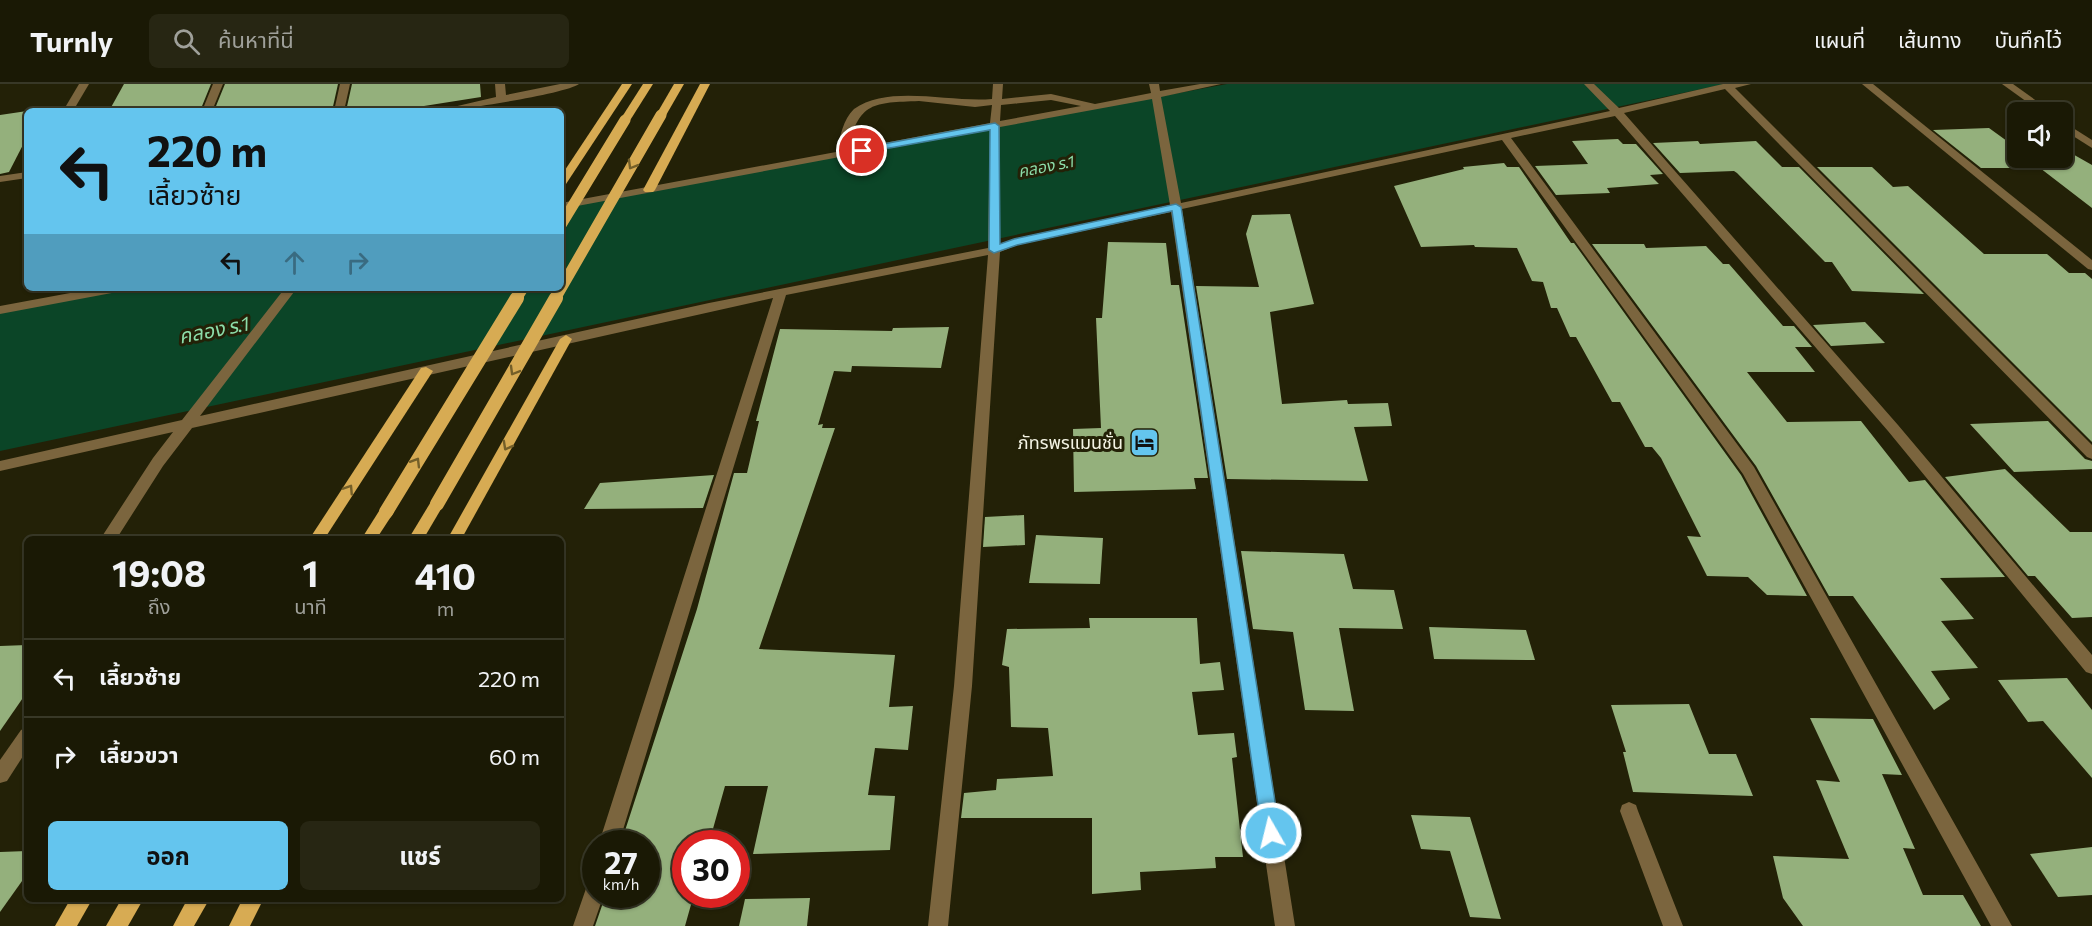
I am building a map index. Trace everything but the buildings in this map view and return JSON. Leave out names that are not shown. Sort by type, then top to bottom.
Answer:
[{"type":"main road","points":[[564,179],[627,84]]},
{"type":"main road","points":[[564,220],[648,84]]},
{"type":"main road","points":[[564,283],[679,84]]},
{"type":"main road","points":[[649,190],[705,84]]},
{"type":"main road","points":[[370,536],[521,291]]},
{"type":"main road","points":[[417,536],[560,291]]},
{"type":"main road","points":[[456,536],[566,339]]},
{"type":"main road","points":[[318,536],[426,371]]},
{"type":"main road","points":[[65,926],[80,902]]},
{"type":"main road","points":[[116,926],[131,902]]},
{"type":"main road","points":[[183,926],[198,902]]},
{"type":"main road","points":[[238,926],[252,902]]},
{"type":"street","points":[[70,108],[84,84]]},
{"type":"street","points":[[208,108],[218,84]]},
{"type":"street","points":[[340,108],[345,84]]},
{"type":"street","points":[[500,84],[501,100]]},
{"type":"street","points":[[457,108],[574,84]]},
{"type":"street","points":[[938,926],[963,686],[994,250],[995,126],[998,84]]},
{"type":"street","points":[[564,205],[1216,84]]},
{"type":"street","points":[[1588,84],[1617,112],[1893,428],[2092,667]]},
{"type":"street","points":[[0,466],[782,292],[994,250],[1014,242],[1175,202],[1504,136],[1727,86],[1746,84]]},
{"type":"street","points":[[1867,84],[2092,266]]},
{"type":"street","points":[[2007,84],[2032,102]]},
{"type":"street","points":[[1727,86],[2092,454]]},
{"type":"street","points":[[1156,94],[1175,202],[1285,926]]},
{"type":"street","points":[[840,155],[848,127],[857,112],[878,100],[919,98],[997,104],[1051,97],[1097,106]]},
{"type":"street","points":[[2073,132],[2092,145]]},
{"type":"street","points":[[1504,136],[1749,471],[2002,926]]},
{"type":"street","points":[[0,179],[24,175]]},
{"type":"street","points":[[0,310],[101,291]]},
{"type":"street","points":[[110,536],[158,462],[289,291]]},
{"type":"street","points":[[613,830],[782,292]]},
{"type":"street","points":[[0,775],[24,739]]},
{"type":"street","points":[[1629,811],[1673,926]]},
{"type":"street","points":[[584,926],[590,908]]},
{"type":"water","name":"คลอง ร.1","points":[[1227,84],[1725,84],[0,451],[0,312],[115,291],[564,291],[564,207]]},
{"type":"place","name":"ภัทรพรแมนชั่น","points":[[1144,443]]},
{"type":"route","points":[[862,151],[995,126],[994,250],[1014,242],[1176,207],[1271,833]]}]
